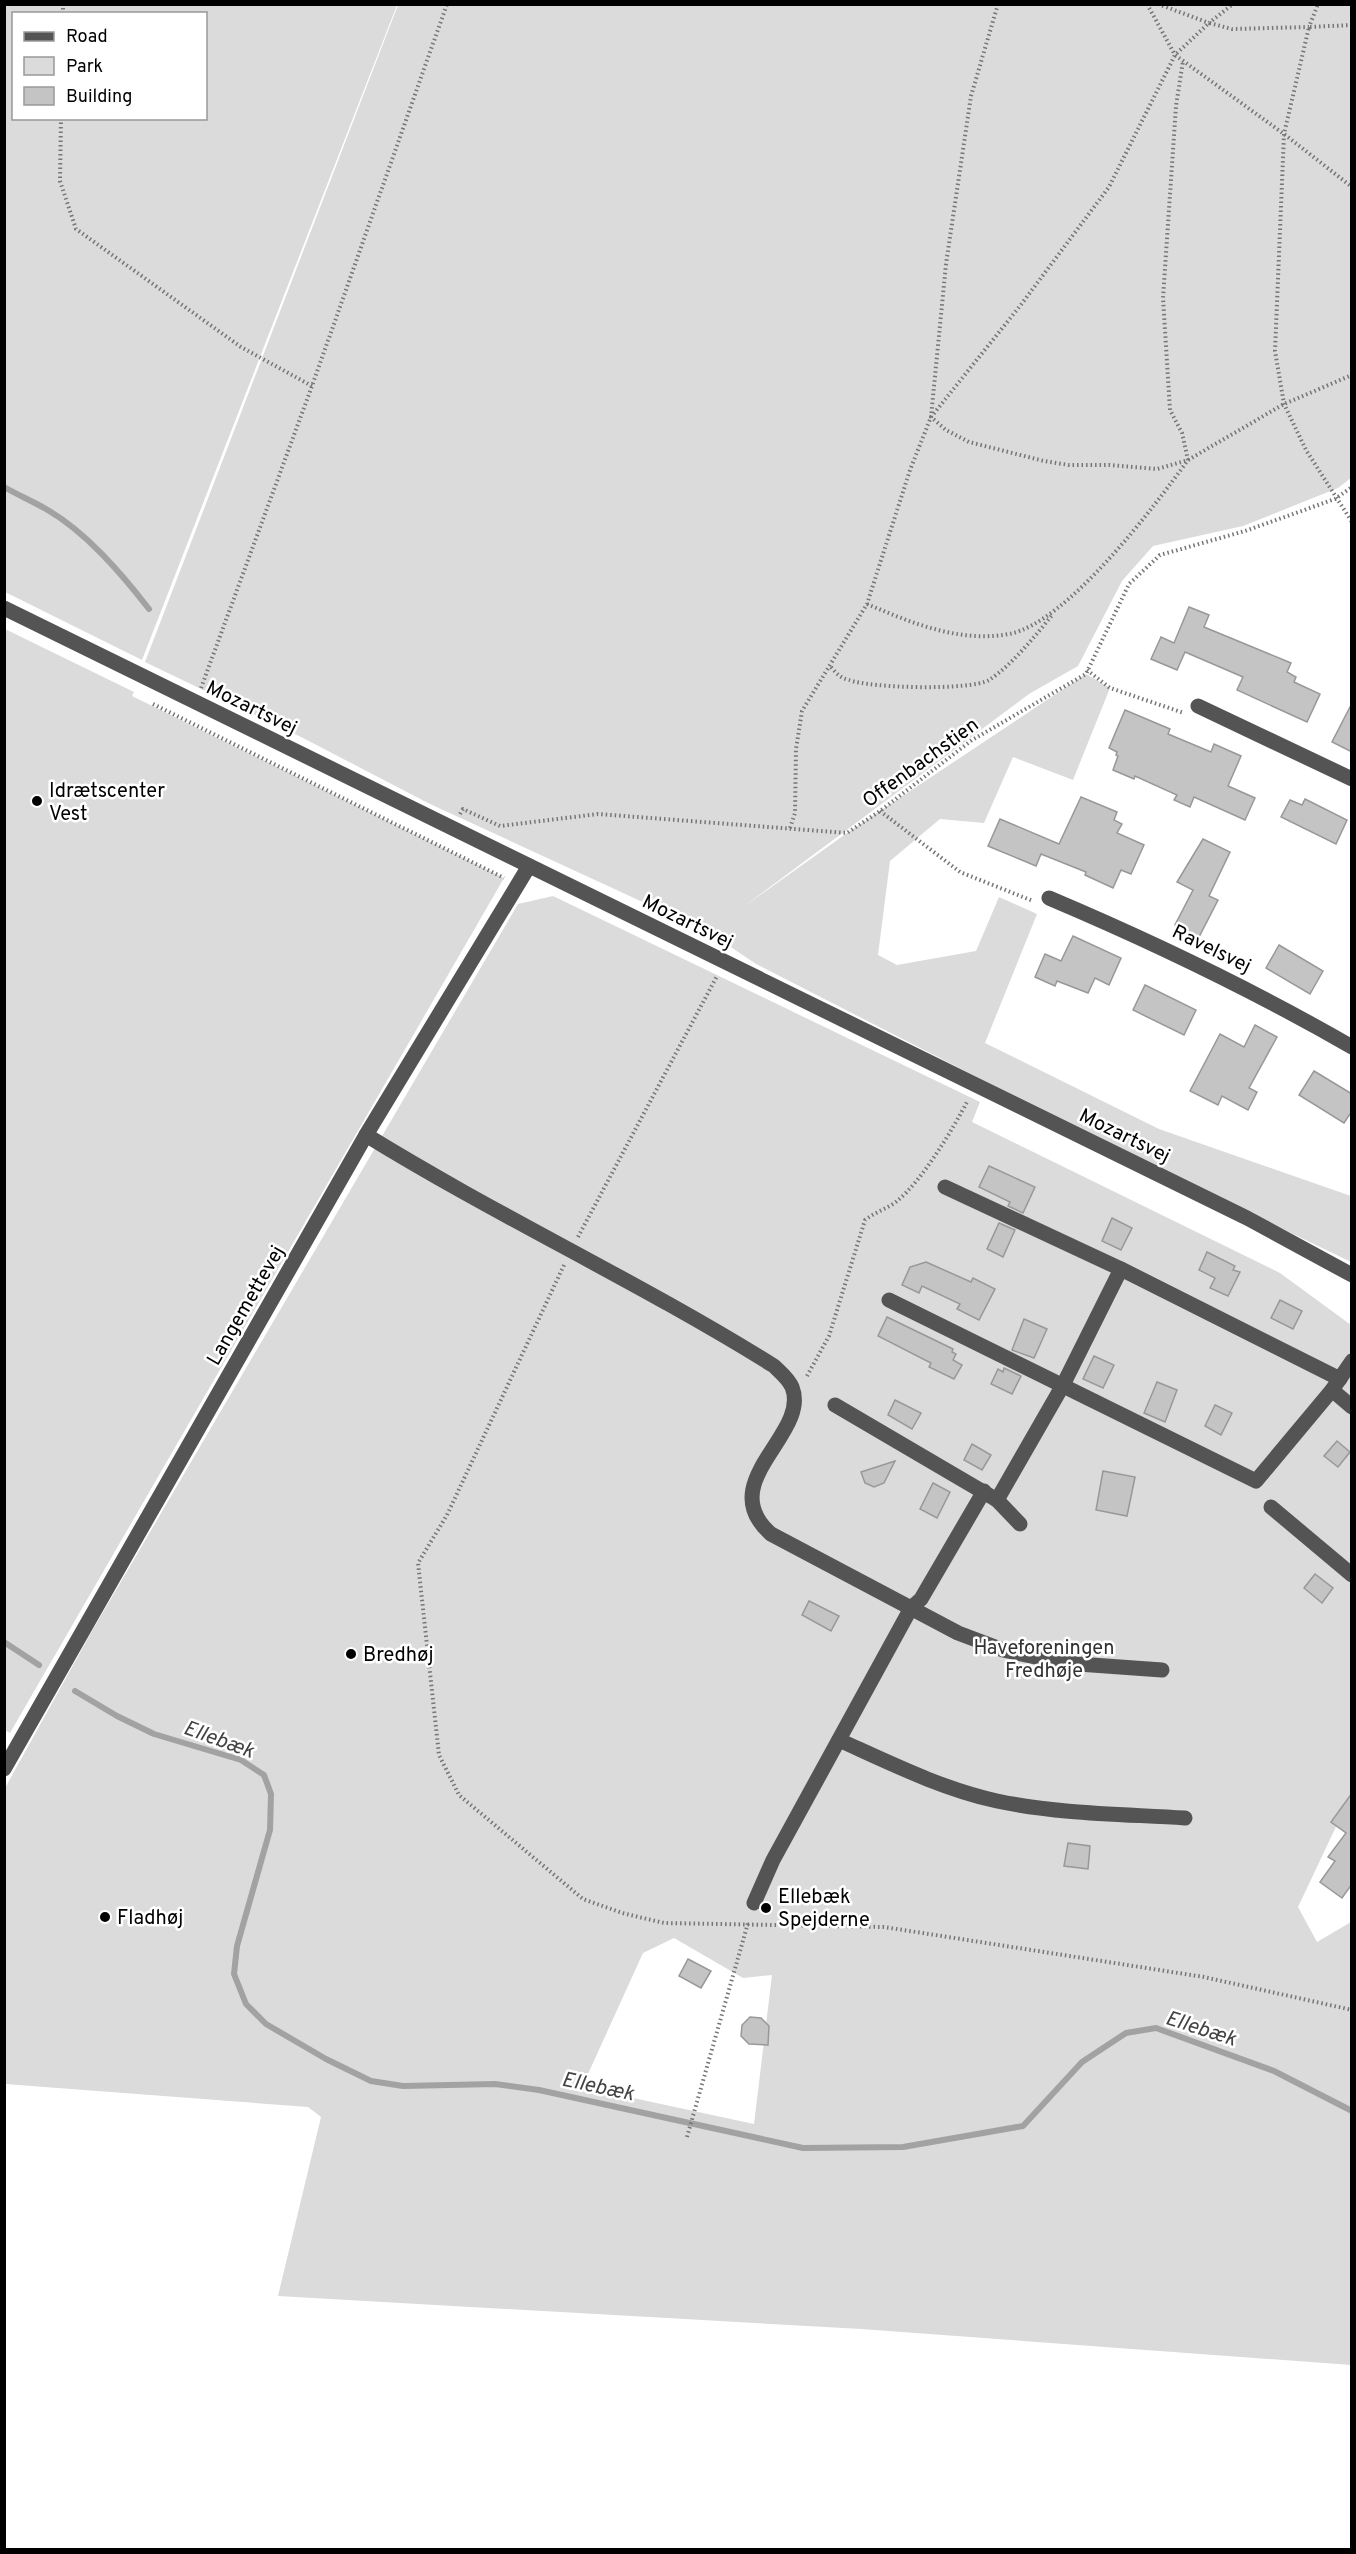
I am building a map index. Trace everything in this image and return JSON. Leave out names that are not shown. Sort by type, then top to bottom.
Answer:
[{"type":"street","name":"Mozartsvej","points":[[4,608],[1247,1218],[1352,1275]]},
{"type":"street","points":[[1198,706],[1352,779]]},
{"type":"street","name":"Langemettevej","points":[[4,1769],[366,1135],[529,866]]},
{"type":"street","name":"Ravelsvej","points":[[1048,898],[1165,948],[1279,1005],[1352,1047]]},
{"type":"street","points":[[366,1135],[431,1175],[572,1249],[774,1366],[787,1379],[794,1397],[792,1412],[752,1488],[752,1509],[760,1524],[771,1534],[958,1633],[1003,1650],[1064,1663],[1162,1670]]},
{"type":"street","points":[[945,1187],[1121,1269],[1336,1384],[1352,1407]]},
{"type":"street","points":[[754,1902],[773,1860],[911,1608],[921,1599],[991,1496],[1063,1384],[1121,1269]]},
{"type":"street","points":[[889,1300],[1256,1481],[1336,1384],[1352,1361]]},
{"type":"street","points":[[835,1405],[991,1496],[1020,1524]]},
{"type":"street","points":[[1271,1507],[1352,1575]]},
{"type":"street","points":[[839,1740],[924,1777],[995,1800],[1054,1811],[1185,1818]]},
{"type":"path","points":[[196,702],[312,386],[447,4]]},
{"type":"path","points":[[790,828],[797,800],[797,729],[802,711],[867,604],[910,470],[931,417],[946,264],[971,96],[998,4]]},
{"type":"path","points":[[1147,4],[1175,55],[1284,134],[1352,188]]},
{"type":"path","points":[[1158,4],[1232,29],[1352,25]]},
{"type":"path","points":[[931,417],[1020,306],[1109,187],[1175,55],[1209,22],[1233,4]]},
{"type":"path","points":[[1318,4],[1309,27],[1284,134],[1275,351],[1284,404],[1306,450],[1335,499],[1352,522]]},
{"type":"path","points":[[1183,61],[1176,106],[1163,298],[1170,410],[1182,433],[1188,460]]},
{"type":"path","points":[[61,120],[60,181],[76,229],[240,347],[312,386]]},
{"type":"path","points":[[931,417],[946,430],[969,442],[1060,464],[1157,469],[1188,460],[1284,404],[1352,375]]},
{"type":"path","points":[[831,666],[838,676],[852,682],[907,687],[966,686],[988,680],[1032,640],[1055,611],[1122,544],[1188,460]]},
{"type":"path","name":"Offenbachstien","points":[[442,846],[463,809],[500,826],[598,814],[848,833],[972,740],[1086,674],[1129,584],[1160,555],[1245,531],[1335,499],[1352,487]]},
{"type":"path","points":[[867,604],[920,626],[983,635],[1011,633],[1055,611]]},
{"type":"path","points":[[1088,670],[1110,688],[1181,714],[1198,706]]},
{"type":"path","points":[[143,699],[518,885]]},
{"type":"path","points":[[880,811],[960,872],[1031,902],[1048,898]]},
{"type":"path","points":[[725,962],[572,1249],[447,1515],[418,1563],[439,1755],[459,1795],[583,1899],[621,1913],[664,1923],[884,1927],[1204,1977],[1352,2010]]},
{"type":"path","points":[[794,1397],[829,1336],[865,1220],[876,1211],[896,1202],[915,1180],[960,1116],[975,1085]]},
{"type":"path","points":[[687,2137],[754,1902]]},
{"type":"green space","points":[[4,5],[397,5],[142,660],[5,592]]},
{"type":"green space","points":[[398,5],[1351,5],[1351,478],[1338,488],[1243,526],[1153,546],[1122,581],[1078,666],[1029,694],[742,908],[847,833],[1086,674],[1110,688],[1073,780],[1013,757],[984,823],[940,819],[890,861],[878,955],[897,965],[976,951],[999,897],[1037,914],[985,1043],[1159,1129],[1351,1196],[1351,1262],[1100,1140],[756,964],[710,933],[430,804],[303,738],[145,662]]},
{"type":"green space","points":[[5,629],[134,692],[132,696],[504,878],[10,1733],[4,1730]]},
{"type":"green space","name":"Haveforeningen Fredhøje","points":[[553,896],[980,1102],[972,1122],[1280,1273],[1351,1325],[1351,1795],[1298,1907],[1317,1942],[1351,1922],[1351,2365],[861,2329],[278,2296],[321,2117],[308,2107],[5,2084],[5,1788],[92,1631],[518,904]],"holes":[[[674,1938],[743,1978],[772,1975],[754,2124],[582,2087],[643,1953]]]},
{"type":"building","points":[[1189,607],[1209,615],[1204,627],[1291,663],[1287,672],[1296,677],[1294,682],[1320,694],[1307,722],[1237,690],[1243,677],[1185,652],[1177,670],[1151,659],[1161,637],[1174,643]]},
{"type":"building","points":[[1352,703],[1352,752],[1332,742]]},
{"type":"building","points":[[1125,710],[1170,729],[1168,734],[1211,752],[1214,744],[1241,756],[1228,786],[1255,798],[1245,820],[1194,797],[1190,807],[1174,800],[1177,795],[1135,776],[1134,779],[1113,770],[1118,756],[1117,752],[1109,748]]},
{"type":"building","points":[[1081,797],[1117,812],[1114,820],[1122,824],[1117,833],[1144,845],[1131,874],[1121,870],[1113,888],[1085,875],[1086,872],[1041,854],[1036,866],[988,846],[1000,819],[1059,844]]},
{"type":"building","points":[[1305,799],[1347,820],[1336,844],[1281,817],[1290,800],[1302,805]]},
{"type":"building","points":[[1203,839],[1230,852],[1209,896],[1218,900],[1199,937],[1175,925],[1193,890],[1177,882]]},
{"type":"building","points":[[1073,936],[1121,958],[1109,985],[1095,978],[1088,993],[1057,981],[1055,986],[1035,977],[1045,954],[1061,961]]},
{"type":"building","points":[[1279,945],[1323,971],[1310,994],[1266,968]]},
{"type":"building","points":[[1145,985],[1196,1010],[1184,1035],[1133,1010]]},
{"type":"building","points":[[1255,1025],[1277,1037],[1249,1088],[1257,1092],[1248,1110],[1222,1096],[1218,1105],[1190,1091],[1220,1034],[1244,1047]]},
{"type":"building","points":[[1314,1071],[1352,1094],[1352,1111],[1344,1123],[1299,1095]]},
{"type":"building","points":[[989,1166],[1035,1187],[1023,1213],[1008,1206],[1010,1202],[979,1187]]},
{"type":"building","points":[[1112,1218],[1132,1228],[1121,1250],[1102,1241]]},
{"type":"building","points":[[999,1223],[1015,1230],[1003,1257],[987,1249]]},
{"type":"building","points":[[1207,1252],[1235,1266],[1233,1270],[1240,1272],[1228,1296],[1210,1288],[1215,1278],[1199,1270]]},
{"type":"building","points":[[926,1262],[971,1282],[973,1278],[995,1289],[979,1320],[957,1309],[960,1304],[922,1286],[919,1293],[902,1285],[910,1267]]},
{"type":"building","points":[[1280,1300],[1302,1311],[1293,1329],[1271,1318]]},
{"type":"building","points":[[887,1317],[953,1349],[952,1352],[956,1354],[953,1360],[962,1365],[954,1379],[929,1367],[931,1363],[878,1336]]},
{"type":"building","points":[[1024,1319],[1047,1329],[1034,1358],[1012,1350]]},
{"type":"building","points":[[1094,1356],[1114,1365],[1103,1388],[1083,1379]]},
{"type":"building","points":[[1004,1368],[1021,1376],[1012,1394],[991,1384],[998,1369],[1003,1372]]},
{"type":"building","points":[[1157,1382],[1177,1390],[1165,1422],[1144,1413]]},
{"type":"building","points":[[895,1400],[921,1413],[912,1429],[888,1415]]},
{"type":"building","points":[[1215,1405],[1232,1413],[1221,1435],[1205,1426]]},
{"type":"building","points":[[1337,1441],[1350,1452],[1338,1467],[1324,1456]]},
{"type":"building","points":[[972,1444],[991,1455],[982,1470],[964,1460]]},
{"type":"building","points":[[895,1461],[884,1483],[874,1487],[865,1483],[861,1472]]},
{"type":"building","points":[[1103,1471],[1135,1477],[1127,1516],[1096,1510]]},
{"type":"building","points":[[933,1483],[950,1492],[937,1518],[920,1509]]},
{"type":"building","points":[[1315,1574],[1333,1588],[1322,1603],[1304,1588]]},
{"type":"building","points":[[809,1601],[839,1616],[831,1631],[802,1615]]},
{"type":"building","points":[[1352,1793],[1352,1884],[1342,1898],[1320,1882],[1335,1861],[1328,1857],[1346,1833],[1331,1822]]},
{"type":"building","points":[[1068,1843],[1090,1846],[1088,1869],[1064,1866]]},
{"type":"building","points":[[688,1959],[711,1971],[701,1988],[679,1976]]},
{"type":"building","points":[[750,2017],[761,2018],[769,2026],[768,2045],[749,2044],[741,2036],[742,2025]]},
{"type":"waterway","points":[[4,487],[46,509],[75,529],[115,568],[149,609]]},
{"type":"waterway","name":"Ellebæk","points":[[4,1642],[39,1665]]},
{"type":"waterway","name":"Ellebæk","points":[[75,1691],[117,1716],[154,1734],[241,1760],[264,1775],[271,1794],[270,1830],[237,1946],[234,1974],[246,2004],[266,2024],[326,2059],[371,2081],[403,2086],[495,2084],[539,2090],[803,2148],[903,2147],[1023,2126],[1082,2062],[1126,2033],[1156,2028],[1274,2071],[1352,2111]]},
{"type":"place","name":"Idrætscenter Vest","points":[[37,801]]},
{"type":"place","name":"Bredhøj","points":[[351,1654]]},
{"type":"place","name":"Ellebæk Spejderne","points":[[766,1908]]},
{"type":"place","name":"Fladhøj","points":[[105,1917]]}]
